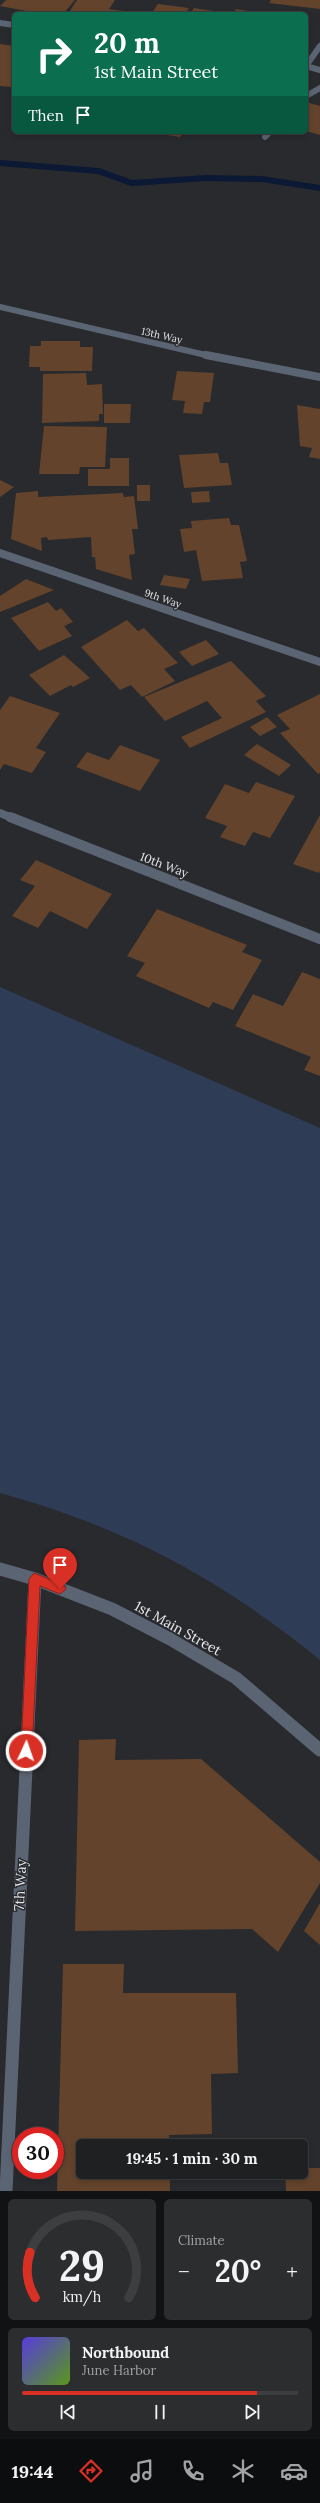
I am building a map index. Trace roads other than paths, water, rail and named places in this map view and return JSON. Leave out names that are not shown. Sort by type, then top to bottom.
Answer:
[{"type":"street","points":[[0,23],[12,25]]},
{"type":"street","points":[[308,63],[320,46]]},
{"type":"street","points":[[308,67],[320,70]]},
{"type":"street","points":[[308,95],[320,88]]},
{"type":"street","name":"13th Way","points":[[0,307],[213,357],[320,377]]},
{"type":"street","name":"9th Way","points":[[0,553],[320,662]]},
{"type":"street","name":"10th Way","points":[[0,813],[320,939]]},
{"type":"street","name":"1st Main Street","points":[[0,1569],[34,1579],[112,1609],[170,1639],[236,1678],[320,1750]]},
{"type":"street","name":"7th Way","points":[[6,2191],[34,1579]]},
{"type":"waterway","points":[[0,163],[99,171],[131,183],[206,178],[262,179],[320,188]]}]
